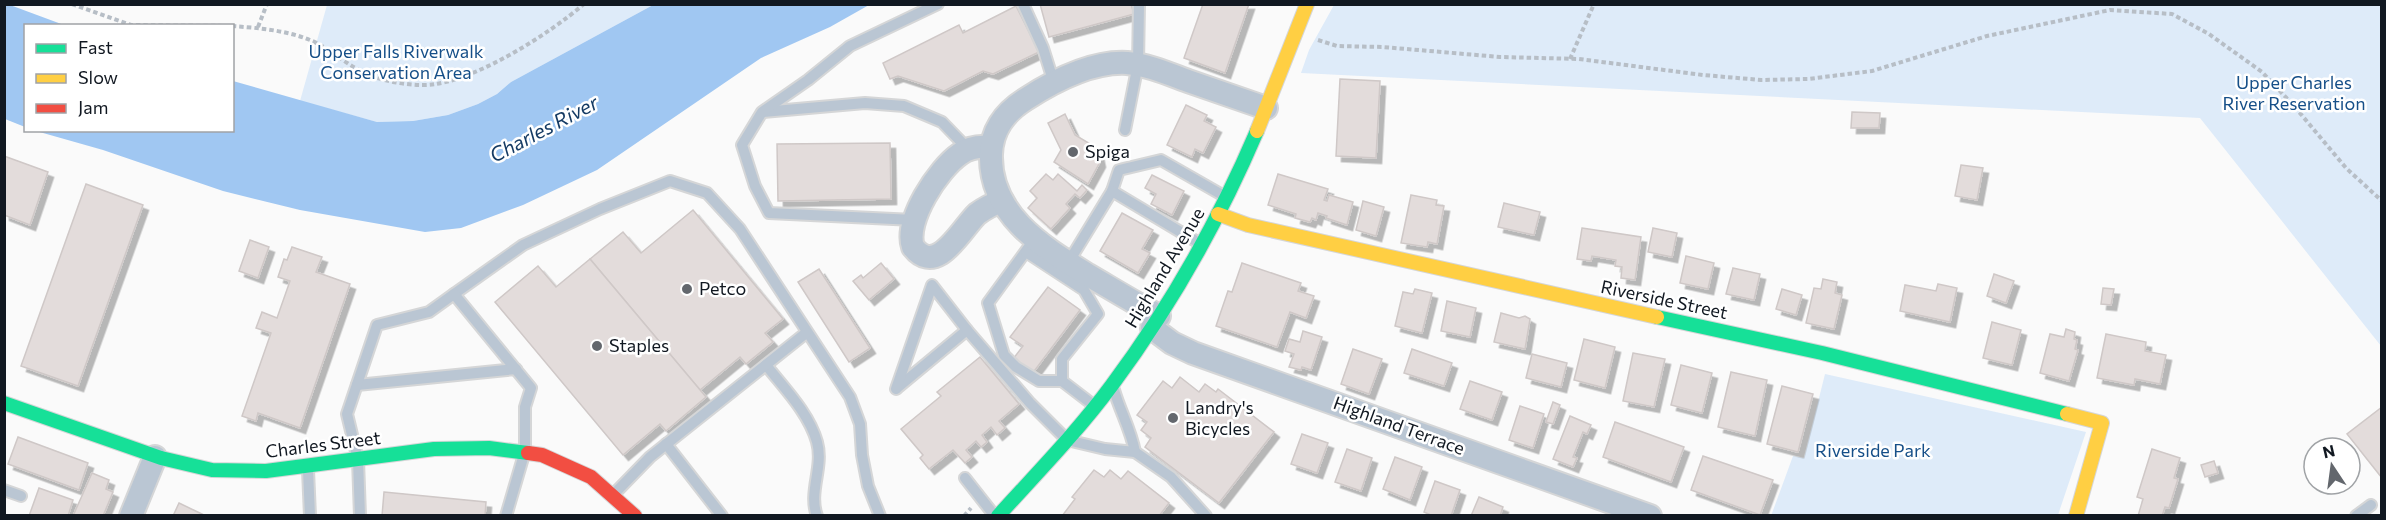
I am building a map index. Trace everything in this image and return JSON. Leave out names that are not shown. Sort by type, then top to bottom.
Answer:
[{"type":"street","name":"Highland Avenue","points":[[996,516],[1067,440],[1095,406],[1155,322],[1202,244],[1226,198],[1266,108],[1307,4]]},
{"type":"street","points":[[1002,201],[982,211],[950,247],[937,255],[923,255],[912,247],[910,234],[914,220],[926,195],[943,171],[960,153],[968,149],[991,147],[994,135],[1005,115],[1026,99],[1054,83],[1103,66],[1137,64],[1266,108]]},
{"type":"street","name":"Highland Terrace","points":[[991,147],[993,174],[1002,201],[1030,246],[1068,263],[1155,322],[1172,343],[1193,353],[1650,516]]},
{"type":"street","name":"Riverside Street","points":[[1218,214],[1248,225],[1304,238],[1834,355],[2102,423],[2076,516]]},
{"type":"street","name":"Charles Street","points":[[4,403],[154,457],[191,467],[233,471],[269,471],[469,446],[525,452],[575,467],[615,494],[635,516]]},
{"type":"street","points":[[131,516],[154,457]]},
{"type":"lane","points":[[914,220],[769,213],[755,186],[742,145],[762,112],[808,80],[850,46],[938,4]]},
{"type":"lane","points":[[1023,4],[1043,48],[1054,83]]},
{"type":"lane","points":[[1125,130],[1137,64],[1139,4]]},
{"type":"lane","points":[[762,112],[866,103],[904,106],[942,122],[968,149]]},
{"type":"lane","points":[[1068,263],[1112,191],[1119,170],[1161,160],[1226,198]]},
{"type":"lane","points":[[360,516],[358,460],[347,414],[377,325],[429,312],[523,244],[600,209],[670,181],[707,192],[740,229],[850,397],[860,424],[862,455],[868,486],[880,516]]},
{"type":"lane","points":[[1112,191],[1202,244]]},
{"type":"lane","points":[[1062,381],[1062,359],[1098,314],[1084,290],[1030,246],[988,303],[1004,355],[1016,367],[1039,381],[1062,381],[1095,406]]},
{"type":"lane","points":[[967,330],[897,388],[932,285],[967,330],[1030,403],[1067,440],[1105,449],[1135,452],[1171,477],[1206,516]]},
{"type":"lane","points":[[454,294],[531,388],[525,406],[525,452],[506,516]]},
{"type":"lane","points":[[615,494],[650,457],[666,444],[766,365],[809,337]]},
{"type":"lane","points":[[766,365],[804,414],[817,443],[818,477],[813,503],[817,516]]},
{"type":"lane","points":[[357,385],[516,369]]},
{"type":"lane","points":[[1112,384],[1121,413],[1132,436],[1135,452]]},
{"type":"lane","points":[[666,444],[722,516]]},
{"type":"lane","points":[[308,466],[310,516]]},
{"type":"lane","points":[[965,478],[996,516]]},
{"type":"lane","points":[[4,490],[21,496]]},
{"type":"lane","points":[[2356,516],[2372,505]]},
{"type":"path","points":[[72,4],[127,24]]},
{"type":"path","points":[[258,27],[267,4]]},
{"type":"path","points":[[234,26],[258,27],[321,45],[348,65],[377,78],[410,84],[434,85],[457,80],[483,69],[565,20],[584,4]]},
{"type":"path","points":[[1570,58],[1594,4]]},
{"type":"path","points":[[1317,40],[1337,46],[1383,47],[1500,57],[1570,58],[1761,80],[1839,76],[1872,71],[1987,36],[2110,10],[2172,14],[2209,33],[2262,72],[2294,105],[2346,168],[2382,201]]},
{"type":"green space","name":"Upper Falls Riverwalk Conservation Area","points":[[327,5],[653,5],[511,82],[497,94],[478,104],[448,115],[413,121],[377,122],[300,101]]},
{"type":"green space","name":"Upper Charles River Reservation","points":[[1334,5],[2381,5],[2381,346],[2200,118],[1301,73],[1309,50]]},
{"type":"green space","name":"Riverside Park","points":[[1825,374],[2086,432],[2058,515],[1771,516],[1793,456],[1804,458]]},
{"type":"water","points":[[4,5],[10,5],[61,24],[24,24],[24,127],[5,119]]},
{"type":"water","name":"Charles River","points":[[653,5],[869,5],[830,27],[761,58],[597,170],[523,205],[461,228],[425,232],[300,210],[223,191],[103,150],[40,132],[234,132],[234,81],[377,122],[413,121],[448,115],[478,104],[497,94],[511,82]]},
{"type":"building","points":[[1040,4],[1131,4],[1134,14],[1049,37]]},
{"type":"building","points":[[1203,4],[1249,4],[1225,73],[1184,58]]},
{"type":"building","points":[[1016,6],[1039,52],[993,74],[983,71],[944,91],[898,76],[890,79],[883,63],[959,25],[963,33]]},
{"type":"building","points":[[1340,79],[1380,81],[1376,158],[1336,156]]},
{"type":"building","points":[[1186,105],[1207,115],[1204,121],[1216,127],[1203,153],[1195,149],[1192,157],[1167,145]]},
{"type":"building","points":[[1852,112],[1880,113],[1879,128],[1851,128]]},
{"type":"building","points":[[1065,114],[1075,135],[1097,148],[1100,162],[1088,184],[1054,162],[1061,150],[1048,123]]},
{"type":"building","points":[[890,143],[891,199],[778,201],[777,144]]},
{"type":"building","points":[[4,156],[48,172],[30,225],[4,215]]},
{"type":"building","points":[[1961,165],[1983,168],[1977,200],[1955,196]]},
{"type":"building","points":[[1046,174],[1053,180],[1058,174],[1077,191],[1082,185],[1087,190],[1080,198],[1075,194],[1066,204],[1070,208],[1051,229],[1028,208],[1037,198],[1030,191]]},
{"type":"building","points":[[1278,174],[1328,189],[1324,200],[1327,201],[1329,195],[1353,202],[1347,225],[1318,213],[1316,220],[1312,218],[1310,222],[1295,218],[1296,214],[1268,205]]},
{"type":"building","points":[[1152,175],[1184,191],[1172,215],[1151,204],[1156,194],[1145,188]]},
{"type":"building","points":[[86,184],[143,205],[78,386],[21,366]]},
{"type":"building","points":[[1411,195],[1437,200],[1436,205],[1444,206],[1437,244],[1428,242],[1427,247],[1401,243]]},
{"type":"building","points":[[1363,201],[1384,207],[1376,236],[1356,230]]},
{"type":"building","points":[[1504,203],[1540,212],[1534,235],[1498,227]]},
{"type":"building","name":"Petco","points":[[693,210],[783,319],[765,333],[773,342],[746,364],[740,357],[700,390],[590,259],[623,232],[641,253]]},
{"type":"building","points":[[1122,213],[1153,230],[1142,249],[1150,253],[1138,273],[1100,251]]},
{"type":"building","points":[[1582,228],[1641,237],[1635,280],[1621,278],[1622,267],[1615,266],[1616,260],[1592,256],[1591,261],[1577,259]]},
{"type":"building","points":[[1653,228],[1677,233],[1672,257],[1648,252]]},
{"type":"building","points":[[250,240],[269,247],[258,278],[239,271]]},
{"type":"building","points":[[292,247],[322,257],[316,272],[350,284],[300,428],[258,413],[256,421],[242,416],[271,333],[256,328],[262,312],[277,318],[290,281],[278,277],[284,259],[287,260]]},
{"type":"building","points":[[1686,256],[1714,263],[1708,289],[1680,283]]},
{"type":"building","name":"Staples","points":[[590,259],[706,397],[666,431],[660,424],[623,455],[495,302],[538,266],[556,287]]},
{"type":"building","points":[[881,263],[894,279],[869,300],[853,281],[861,275],[863,278]]},
{"type":"building","points":[[1242,263],[1301,283],[1298,291],[1314,296],[1306,318],[1290,312],[1277,347],[1216,326],[1228,291],[1232,292]]},
{"type":"building","points":[[1733,268],[1760,274],[1754,300],[1726,294]]},
{"type":"building","points":[[819,269],[870,348],[849,362],[798,282]]},
{"type":"building","points":[[1994,274],[2014,281],[2006,303],[1987,296]]},
{"type":"building","points":[[1823,279],[1837,282],[1835,293],[1842,295],[1834,329],[1806,323],[1814,288],[1821,289]]},
{"type":"building","points":[[1938,284],[1957,288],[1950,322],[1900,311],[1905,285],[1936,291]]},
{"type":"building","points":[[1048,287],[1080,310],[1032,374],[1013,359],[1023,346],[1010,337]]},
{"type":"building","points":[[2103,288],[2114,289],[2111,305],[2101,304]]},
{"type":"building","points":[[1415,289],[1432,293],[1422,333],[1395,326],[1403,292],[1413,294]]},
{"type":"building","points":[[1782,289],[1802,295],[1796,315],[1776,309]]},
{"type":"building","points":[[1447,301],[1476,308],[1470,337],[1441,331]]},
{"type":"building","points":[[1501,313],[1519,318],[1525,316],[1530,319],[1525,349],[1494,342]]},
{"type":"building","points":[[1992,322],[2021,330],[2012,365],[1983,358]]},
{"type":"building","points":[[2066,329],[2075,332],[2074,339],[2077,340],[2075,349],[2078,350],[2069,381],[2040,373],[2050,334],[2064,337]]},
{"type":"building","points":[[1303,331],[1322,337],[1311,370],[1289,367],[1294,354],[1285,351],[1289,339],[1300,342]]},
{"type":"building","points":[[2106,334],[2146,342],[2145,351],[2166,355],[2160,384],[2135,379],[2134,385],[2097,378]]},
{"type":"building","points":[[1584,339],[1615,347],[1605,388],[1574,380]]},
{"type":"building","points":[[1353,349],[1382,359],[1369,394],[1341,384]]},
{"type":"building","points":[[1412,349],[1452,363],[1444,386],[1404,373]]},
{"type":"building","points":[[1633,353],[1665,359],[1654,407],[1623,401]]},
{"type":"building","points":[[1532,354],[1567,363],[1561,387],[1526,378]]},
{"type":"building","points":[[980,357],[1019,404],[999,421],[1005,428],[997,435],[991,427],[982,435],[987,442],[981,447],[976,441],[966,450],[972,457],[965,463],[953,450],[929,469],[920,458],[923,455],[901,429],[941,396],[937,392]]},
{"type":"building","points":[[1681,365],[1712,373],[1702,413],[1671,405]]},
{"type":"building","points":[[1731,372],[1767,380],[1755,436],[1718,427]]},
{"type":"building","points":[[1180,377],[1199,392],[1205,384],[1216,392],[1218,389],[1274,432],[1219,503],[1145,447],[1151,438],[1141,430],[1147,422],[1137,415],[1163,381],[1172,388]]},
{"type":"building","points":[[1470,381],[1502,392],[1492,420],[1460,409]]},
{"type":"building","points":[[1782,386],[1813,394],[1798,452],[1767,444]]},
{"type":"building","points":[[1553,402],[1560,405],[1553,424],[1546,422]]},
{"type":"building","points":[[1520,406],[1544,414],[1533,448],[1509,440]]},
{"type":"building","points":[[2382,407],[2382,478],[2362,453],[2362,436],[2347,434]]},
{"type":"building","points":[[1570,416],[1591,425],[1587,434],[1583,432],[1573,457],[1577,458],[1573,467],[1553,459]]},
{"type":"building","points":[[1615,422],[1684,447],[1671,482],[1603,457]]},
{"type":"building","points":[[1302,434],[1328,443],[1317,473],[1291,464]]},
{"type":"building","points":[[18,437],[88,463],[79,490],[8,464]]},
{"type":"building","points":[[1347,449],[1372,458],[1361,491],[1335,482]]},
{"type":"building","points":[[2152,449],[2180,458],[2174,478],[2178,479],[2169,508],[2165,507],[2162,516],[2138,516],[2143,499],[2137,497]]},
{"type":"building","points":[[1703,456],[1773,480],[1760,515],[1691,490]]},
{"type":"building","points":[[1395,457],[1422,467],[1410,500],[1383,489]]},
{"type":"building","points":[[2214,461],[2218,473],[2205,477],[2201,465]]},
{"type":"building","points":[[1094,470],[1104,477],[1110,470],[1121,479],[1128,471],[1169,503],[1159,516],[1062,516],[1075,499],[1072,497]]},
{"type":"building","points":[[92,473],[109,480],[106,489],[113,492],[103,516],[73,516]]},
{"type":"building","points":[[1435,481],[1460,490],[1451,516],[1433,516],[1424,512]]},
{"type":"building","points":[[39,488],[73,500],[68,516],[29,516]]},
{"type":"building","points":[[384,492],[486,502],[485,516],[382,516]]},
{"type":"building","points":[[1479,497],[1503,507],[1500,516],[1471,516]]},
{"type":"building","points":[[179,503],[206,516],[173,516]]},
{"type":"traffic: fast","points":[[998,516],[1085,419],[1154,325],[1210,230],[1257,131]]},
{"type":"traffic: fast","points":[[1657,317],[1822,353],[2067,414]]},
{"type":"traffic: fast","points":[[4,403],[161,458],[212,470],[266,471],[434,449],[489,448],[528,453]]},
{"type":"traffic: slow","points":[[1257,131],[1307,4]]},
{"type":"traffic: slow","points":[[1218,214],[1248,225],[1657,317]]},
{"type":"traffic: slow","points":[[2067,414],[2102,423],[2076,516]]},
{"type":"traffic: jam","points":[[528,453],[542,455],[591,477],[635,516]]},
{"type":"place","name":"Spiga","points":[[1073,152]]},
{"type":"place","name":"Petco","points":[[687,289]]},
{"type":"place","name":"Staples","points":[[597,346]]},
{"type":"place","name":"Landry's Bicycles","points":[[1173,418]]}]
